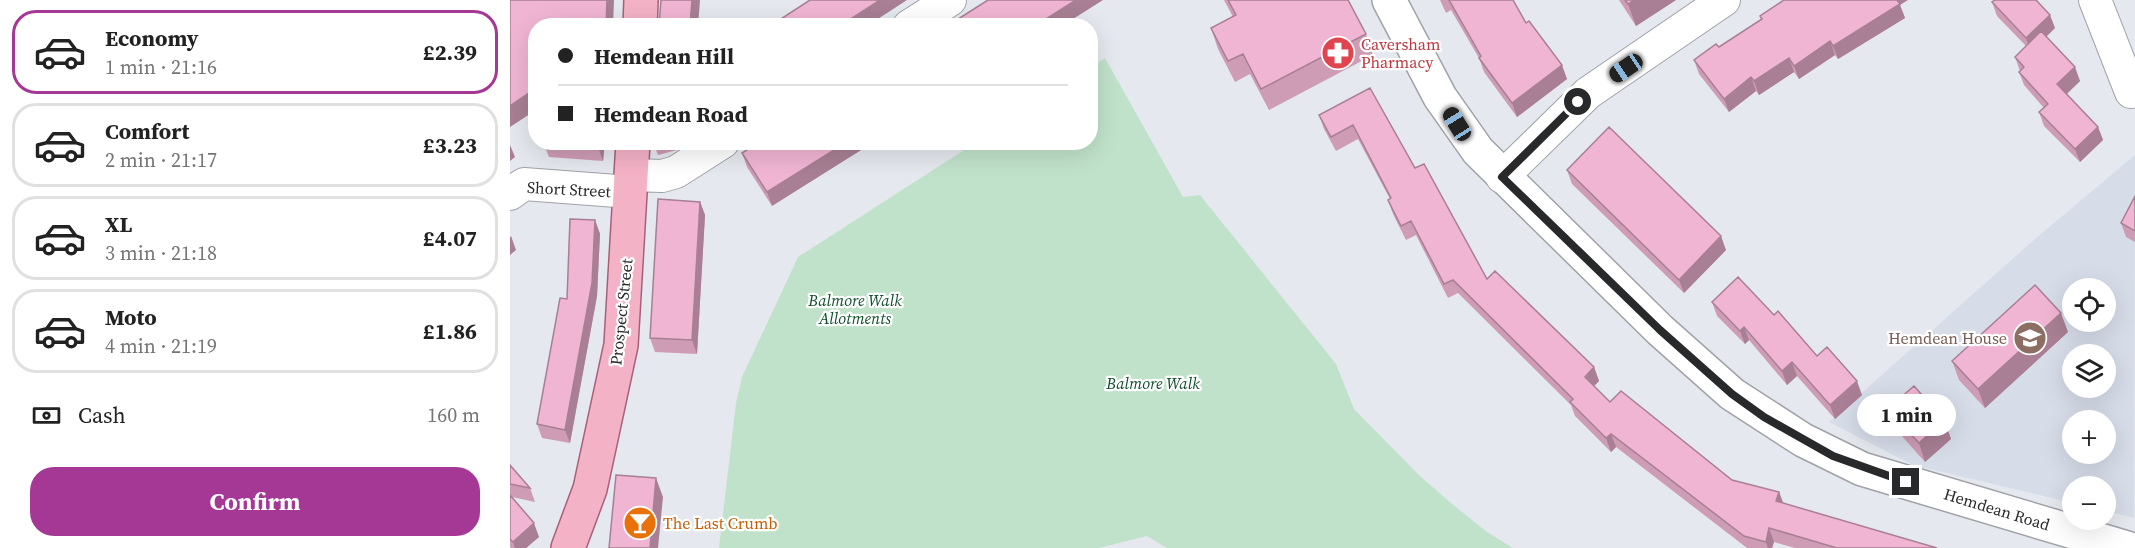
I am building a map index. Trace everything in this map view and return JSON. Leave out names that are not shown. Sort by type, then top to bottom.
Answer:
[{"type":"main road","points":[[640,18],[641,0]]},
{"type":"main road","name":"Prospect Street","points":[[568,548],[590,489],[621,345],[633,150]]},
{"type":"street","points":[[922,18],[950,0]]},
{"type":"street","name":"Hemdean Road","points":[[1389,0],[1457,124],[1502,177],[1732,394],[1793,435],[1862,469],[2127,548]]},
{"type":"street","points":[[1502,177],[1588,93],[1724,0]]},
{"type":"street","points":[[2095,0],[2131,92]]},
{"type":"street","name":"Short Street","points":[[510,194],[524,184],[631,183],[676,172],[710,150]]},
{"type":"shaded area","name":"Hemdean House","points":[[2135,155],[2134,518],[2116,514],[2116,476],[2062,476],[2062,500],[1913,465],[1829,422],[2035,239]]},
{"type":"green space","name":"Balmore Walk","points":[[1105,58],[1183,197],[1200,195],[1336,364],[1354,409],[1420,476],[1452,504],[1487,532],[1513,548],[1167,548],[1147,536],[1099,548],[719,548],[736,403],[742,377],[798,257],[964,150],[1098,150],[1098,62]]},
{"type":"building","points":[[510,0],[607,0],[606,18],[528,18],[528,94],[510,106]]},
{"type":"building","points":[[661,0],[692,0],[691,18],[660,18]]},
{"type":"building","points":[[810,0],[880,0],[852,18],[782,18]]},
{"type":"building","points":[[988,0],[1076,0],[1048,18],[960,18]]},
{"type":"building","points":[[1228,0],[1348,0],[1366,34],[1261,89],[1243,54],[1228,61],[1211,28],[1236,15]]},
{"type":"building","points":[[1449,0],[1513,0],[1526,23],[1529,21],[1562,65],[1512,103],[1479,58],[1481,56]]},
{"type":"building","points":[[1784,0],[1897,0],[1900,4],[1833,46],[1830,41],[1794,66],[1789,58],[1754,81],[1751,77],[1724,99],[1694,60],[1716,44],[1719,47],[1762,19],[1760,16]]},
{"type":"building","points":[[1995,0],[2036,0],[2050,15],[2026,38],[1992,2]]},
{"type":"building","points":[[2041,31],[2075,67],[2057,84],[2098,127],[2075,149],[2039,112],[2048,104],[2019,72],[2024,67],[2015,57]]},
{"type":"building","points":[[1370,88],[1415,168],[1424,164],[1487,279],[1495,271],[1594,367],[1585,377],[1610,402],[1621,391],[1732,480],[1779,492],[1776,501],[1937,548],[1837,548],[1769,528],[1766,542],[1744,536],[1611,434],[1606,438],[1570,402],[1573,399],[1453,280],[1444,284],[1411,221],[1401,226],[1388,200],[1391,198],[1353,125],[1331,137],[1319,115]]},
{"type":"building","points":[[1609,127],[1721,236],[1679,280],[1567,170]]},
{"type":"building","points":[[747,150],[834,150],[767,192],[742,153]]},
{"type":"building","points":[[2135,196],[2135,231],[2121,223]]},
{"type":"building","points":[[658,199],[700,202],[692,340],[650,338]]},
{"type":"building","points":[[570,219],[595,220],[592,283],[565,430],[537,424],[560,298],[567,299]]},
{"type":"building","points":[[1738,277],[1774,315],[1778,311],[1817,356],[1827,347],[1857,381],[1830,405],[1792,362],[1782,371],[1744,327],[1740,331],[1712,302]]},
{"type":"building","points":[[2035,285],[2061,313],[1978,389],[1952,361]]},
{"type":"building","points":[[1914,386],[1944,420],[1919,443],[1893,415],[1898,411],[1892,405]]},
{"type":"building","points":[[510,465],[530,488],[510,484]]},
{"type":"building","points":[[616,475],[656,478],[650,548],[609,548]]},
{"type":"building","points":[[510,495],[534,523],[513,542],[510,539]]},
{"type":"place","name":"Caversham Pharmacy","points":[[1338,53]]},
{"type":"place","name":"Hemdean House","points":[[2030,338]]},
{"type":"place","name":"The Last Crumb","points":[[640,523]]},
{"type":"route","points":[[1578,102],[1548,129],[1502,177],[1660,330],[1732,394],[1764,417],[1833,456],[1862,469],[1906,482]]},
{"type":"park label","name":"Balmore Walk Allotments","points":[[855,309]]}]
